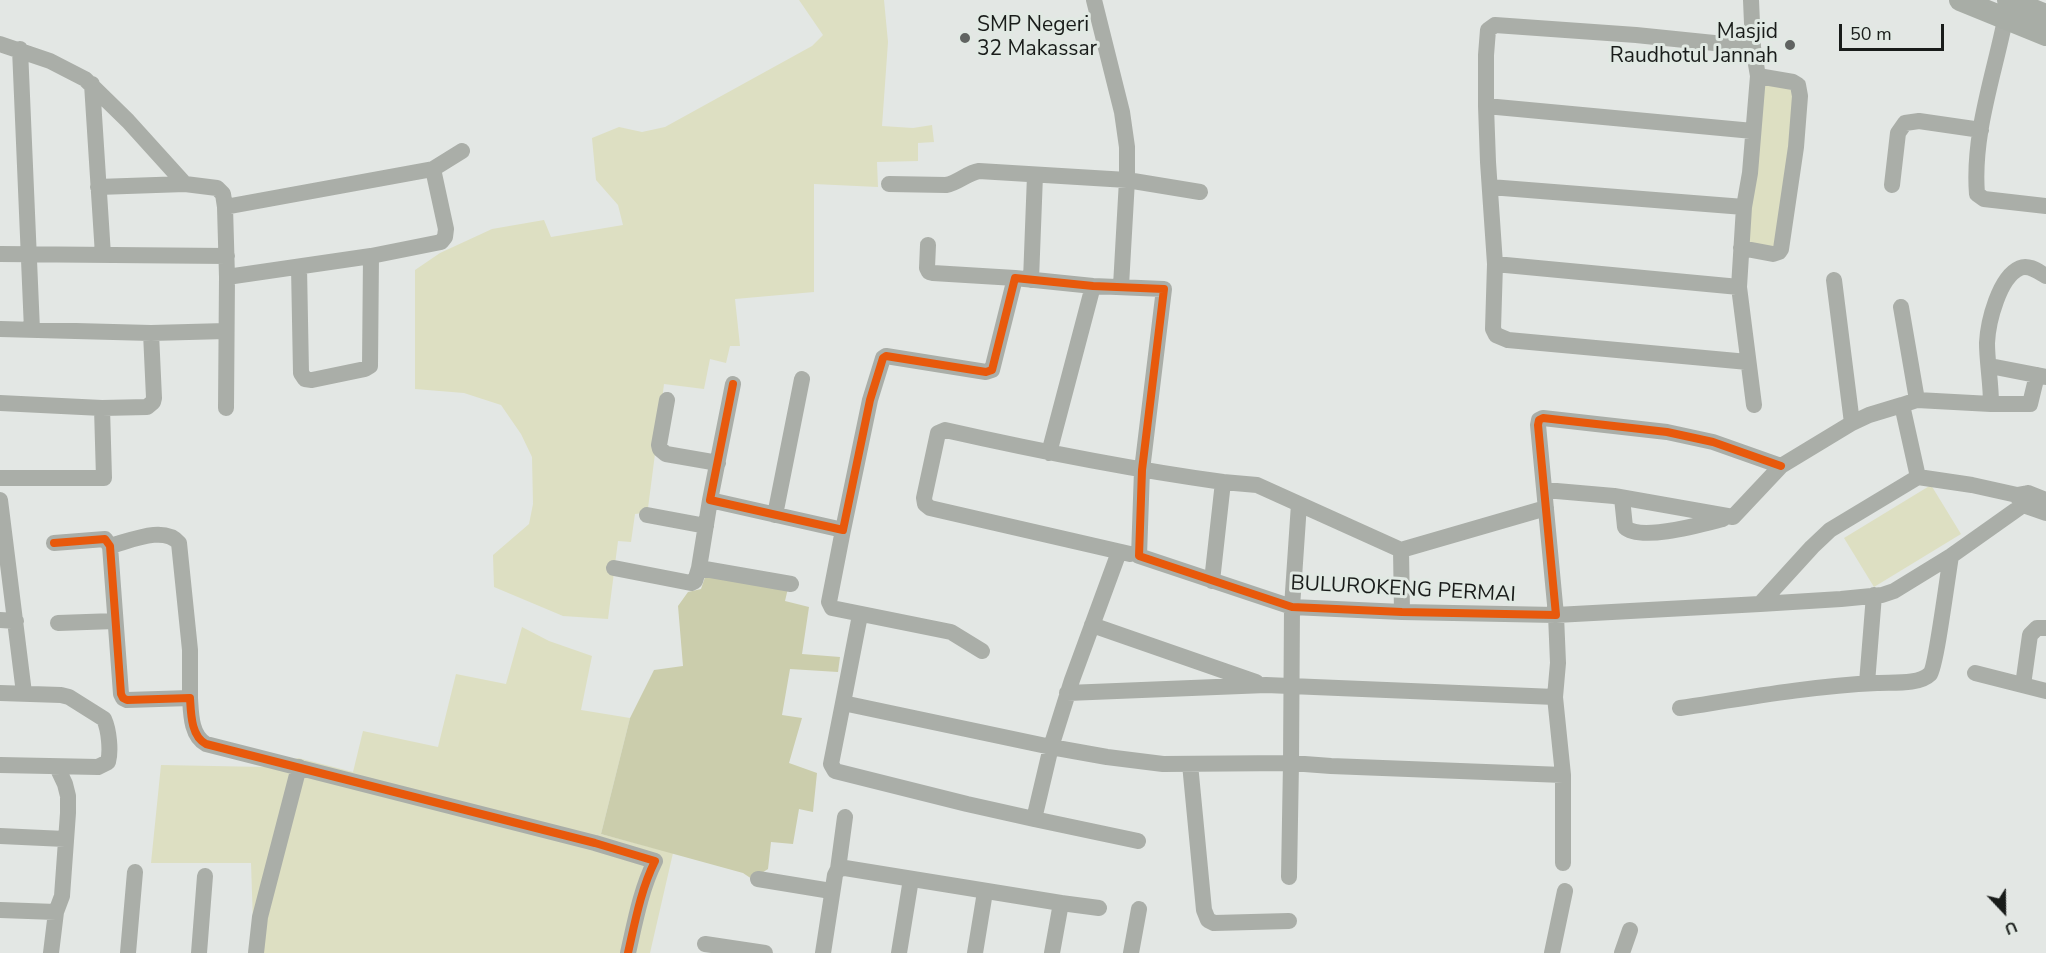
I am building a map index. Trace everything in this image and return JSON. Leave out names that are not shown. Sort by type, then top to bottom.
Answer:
[{"type":"main road","points":[[1960,0],[2007,6],[2046,15]]},
{"type":"main road","points":[[2007,6],[2046,35]]},
{"type":"street","points":[[1094,0],[1122,112],[1127,147],[1121,286]]},
{"type":"street","points":[[1751,0],[1753,47],[1758,76],[1750,173],[1744,207],[1739,287],[1754,405]]},
{"type":"street","points":[[2007,6],[1981,130],[1977,167],[1978,196],[1984,200],[2046,206]]},
{"type":"street","points":[[1748,362],[1499,338],[1494,330],[1495,264],[1486,106],[1486,38],[1488,30],[1495,25],[1636,35],[1753,47]]},
{"type":"street","points":[[0,44],[50,61],[92,84],[185,184]]},
{"type":"street","points":[[20,49],[32,330]]},
{"type":"street","points":[[1741,248],[1773,254],[1781,249],[1796,147],[1800,96],[1798,85],[1793,82],[1758,76]]},
{"type":"street","points":[[92,84],[103,255]]},
{"type":"street","points":[[1486,106],[1753,131]]},
{"type":"street","points":[[1892,185],[1898,133],[1905,123],[1919,121],[1981,130]]},
{"type":"street","points":[[225,207],[433,169],[462,151]]},
{"type":"street","points":[[227,277],[371,256],[438,243],[443,240],[446,230],[433,169]]},
{"type":"street","points":[[889,184],[953,184],[979,171],[1127,180],[1200,192]]},
{"type":"street","points":[[982,651],[951,632],[836,610],[829,602],[870,400],[883,358],[891,355],[986,372],[992,370],[1023,279],[1035,175]]},
{"type":"street","points":[[98,187],[185,184],[217,188],[223,194],[227,256],[226,408]]},
{"type":"street","points":[[1490,187],[1744,207]]},
{"type":"street","points":[[928,245],[927,267],[929,272],[933,273],[1092,286],[1164,289],[1142,470],[1139,556]]},
{"type":"street","points":[[0,254],[227,256]]},
{"type":"street","points":[[298,267],[301,373],[304,379],[312,380],[370,366],[371,256]]},
{"type":"street","points":[[1495,264],[1739,287]]},
{"type":"street","points":[[1991,404],[1987,342],[1994,305],[2006,281],[2019,268],[2028,267],[2046,276]]},
{"type":"street","points":[[1834,280],[1852,423]]},
{"type":"street","points":[[1092,286],[1048,453],[1142,470],[1257,485],[1401,550],[1546,508]]},
{"type":"street","points":[[1900,307],[1918,477]]},
{"type":"street","points":[[0,329],[151,333],[226,331]]},
{"type":"street","points":[[0,404],[102,408],[147,407],[153,402],[151,333]]},
{"type":"street","points":[[1622,498],[1625,527],[1636,533],[1672,530],[1733,517],[1781,466],[1869,415],[1910,402],[2030,404],[2042,376],[1990,366]]},
{"type":"street","points":[[775,515],[802,380]]},
{"type":"street","points":[[614,568],[691,582],[696,580],[733,384]]},
{"type":"street","points":[[667,400],[660,449],[666,454],[717,463]]},
{"type":"street","points":[[0,478],[105,478],[102,408]]},
{"type":"street","points":[[1563,863],[1563,775],[1556,697],[1558,663],[1556,615],[1539,420],[1543,418],[1667,432],[1713,442],[1781,466]]},
{"type":"street","name":"BULUROKENG PERMAI","points":[[1048,453],[941,430],[938,433],[924,498],[925,504],[930,508],[1139,556],[1292,607],[1556,615],[1760,604],[1874,595],[1894,591],[1904,586],[1951,556],[2023,498]]},
{"type":"street","points":[[1760,604],[1830,530],[1918,477],[1972,485],[2023,498],[2046,500]]},
{"type":"street","points":[[1212,580],[1223,482]]},
{"type":"street","points":[[1545,490],[1622,498],[1733,517]]},
{"type":"street","points":[[2023,498],[2046,513]]},
{"type":"street","points":[[0,500],[8,620],[24,693]]},
{"type":"street","points":[[710,500],[843,530]]},
{"type":"street","points":[[1292,607],[1299,504]]},
{"type":"street","points":[[646,515],[706,526]]},
{"type":"street","points":[[110,546],[154,535],[169,535],[179,543],[190,651],[190,698],[194,730],[200,741],[215,747],[595,843],[655,861],[639,906],[628,953]]},
{"type":"street","points":[[54,543],[105,539],[110,546],[119,686],[123,698],[128,700],[190,698]]},
{"type":"street","points":[[1401,550],[1402,612]]},
{"type":"street","points":[[1034,819],[1067,693],[1119,552]]},
{"type":"street","points":[[1680,708],[1772,694],[1922,679],[1933,669],[1951,556]]},
{"type":"street","points":[[699,568],[791,584]]},
{"type":"street","points":[[1868,683],[1874,595]]},
{"type":"street","name":"BULUROKENG PERMAI","points":[[1289,877],[1292,607]]},
{"type":"street","points":[[860,615],[831,764],[835,771],[955,802],[1138,841]]},
{"type":"street","points":[[58,623],[115,621]]},
{"type":"street","points":[[1092,625],[1266,686]]},
{"type":"street","points":[[2023,685],[2030,635],[2037,628],[2046,628]]},
{"type":"street","points":[[1975,673],[2046,692]]},
{"type":"street","points":[[1067,693],[1266,686],[1556,697]]},
{"type":"street","points":[[0,693],[61,694],[69,697],[104,719],[109,756],[108,762],[98,767],[0,765]]},
{"type":"street","points":[[843,703],[1118,759],[1190,765],[1291,762],[1331,766],[1563,775]]},
{"type":"street","points":[[1190,765],[1205,916],[1214,923],[1289,921]]},
{"type":"street","points":[[51,953],[56,912],[62,896],[68,796],[57,767]]},
{"type":"street","points":[[256,953],[260,917],[299,767]]},
{"type":"street","points":[[823,953],[831,891],[838,869],[845,817]]},
{"type":"street","points":[[0,836],[65,839]]},
{"type":"street","points":[[838,869],[845,868],[985,892],[1099,908]]},
{"type":"street","points":[[128,953],[135,872]]},
{"type":"street","points":[[199,953],[206,876]]},
{"type":"street","points":[[758,879],[831,891]]},
{"type":"street","points":[[899,953],[911,879]]},
{"type":"street","points":[[1552,953],[1565,891]]},
{"type":"street","points":[[975,953],[985,892]]},
{"type":"street","points":[[1052,953],[1061,903]]},
{"type":"street","points":[[1131,953],[1139,909]]},
{"type":"street","points":[[0,910],[56,912]]},
{"type":"street","points":[[1622,953],[1630,930]]},
{"type":"street","points":[[705,944],[765,953]]},
{"type":"street","points":[[117,953],[136,953]]},
{"type":"green space","points":[[799,0],[884,0],[888,42],[882,126],[913,128],[932,125],[934,142],[918,143],[918,161],[877,162],[878,187],[814,184],[814,292],[735,299],[740,346],[730,346],[726,363],[710,359],[704,389],[664,384],[648,508],[643,513],[635,514],[631,542],[618,541],[608,619],[563,616],[494,587],[493,555],[529,524],[533,504],[532,457],[521,434],[501,405],[464,393],[415,389],[415,270],[440,253],[492,229],[544,220],[551,237],[623,225],[618,205],[596,180],[592,138],[619,127],[642,132],[665,127],[812,46],[823,35]]},
{"type":"green space","points":[[1763,82],[1796,91],[1776,249],[1744,245]]},
{"type":"green space","points":[[1931,485],[1961,534],[1874,587],[1844,538]]},
{"type":"green space","points":[[707,571],[789,584],[785,601],[809,607],[802,654],[840,657],[838,672],[790,669],[782,715],[802,718],[789,763],[817,773],[813,812],[799,809],[793,844],[771,842],[768,869],[752,879],[743,873],[601,834],[630,718],[654,670],[683,666],[678,606],[688,592],[701,589]]},
{"type":"green space","points":[[522,627],[549,641],[592,656],[581,710],[630,718],[601,834],[673,853],[650,953],[254,953],[251,863],[151,863],[161,765],[265,767],[298,758],[353,772],[363,731],[438,747],[456,674],[506,684]]},
{"type":"cycle path","points":[[733,384],[710,500],[843,530],[870,400],[883,358],[886,356],[986,372],[992,370],[1015,278],[1093,286],[1164,289],[1142,470],[1139,556],[1292,607],[1556,615],[1538,425],[1539,420],[1543,418],[1667,432],[1713,442],[1781,466]]},
{"type":"cycle path","points":[[54,543],[105,539],[110,546],[121,694],[127,700],[190,698],[197,736],[206,744],[595,843],[655,861],[642,894],[628,953]]},
{"type":"place","name":"SMP Negeri 32 Makassar","points":[[965,38]]},
{"type":"place","name":"Masjid Raudhotul Jannah","points":[[1790,45]]}]
